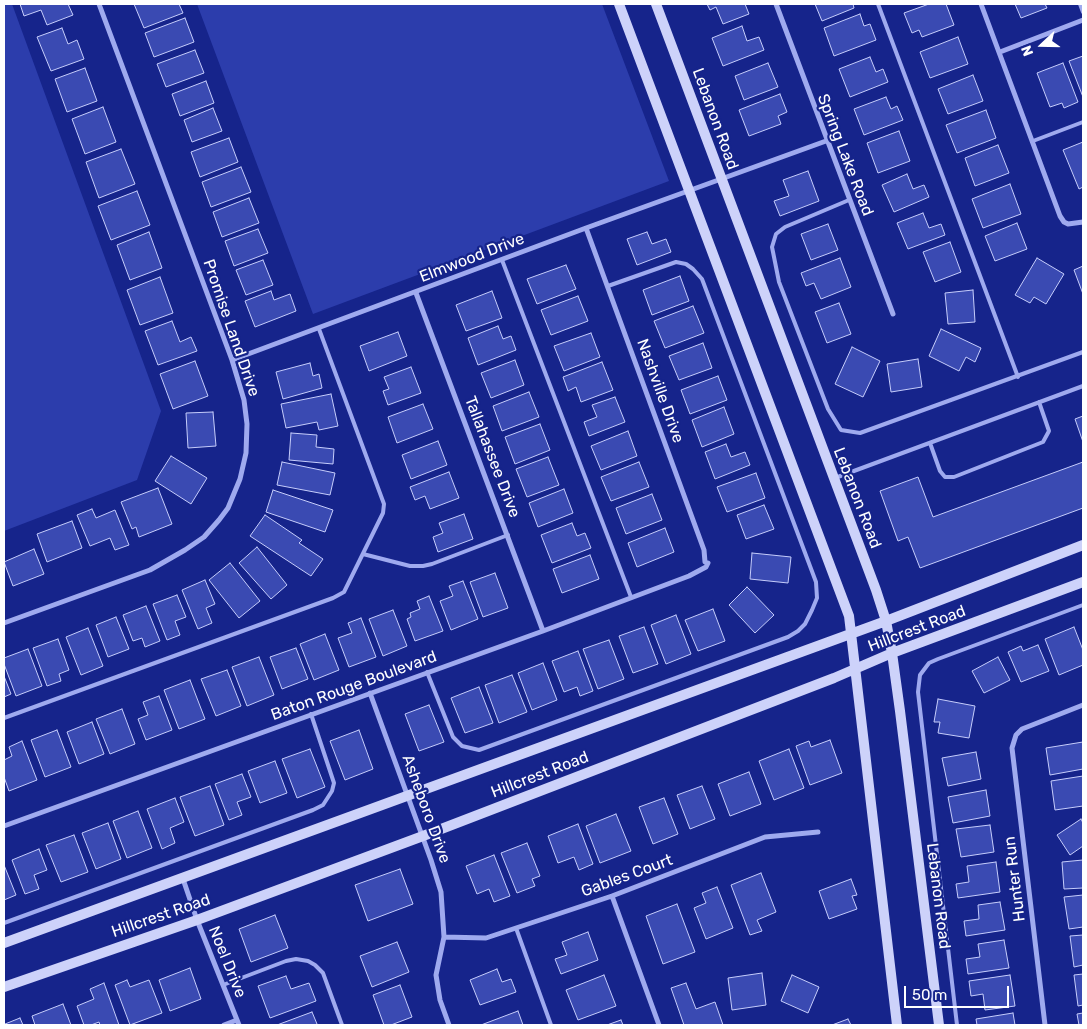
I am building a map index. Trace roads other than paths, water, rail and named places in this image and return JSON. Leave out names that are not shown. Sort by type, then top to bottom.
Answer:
[{"type":"main road","points":[[619,4],[849,616],[897,1025]]},
{"type":"main road","name":"Lebanon Road","points":[[656,4],[886,620],[892,653],[939,1025]]},
{"type":"main road","name":"Hillcrest Road","points":[[4,943],[886,620],[1083,544]]},
{"type":"main road","name":"Hillcrest Road","points":[[4,987],[197,920],[423,836],[855,670],[892,653],[1083,582]]},
{"type":"street","name":"Promise Land Drive","points":[[4,623],[150,570],[186,550],[204,536],[228,508],[240,479],[248,436],[244,400],[232,360],[100,4]]},
{"type":"street","name":"Spring Lake Road","points":[[776,4],[892,314]]},
{"type":"street","points":[[981,4],[1064,222],[1073,224],[1083,222]]},
{"type":"street","points":[[1000,52],[1083,20]]},
{"type":"street","name":"Elmwood Drive","points":[[232,360],[826,141]]},
{"type":"street","name":"Nashville Drive","points":[[586,228],[704,550],[706,562],[708,563]]},
{"type":"street","name":"Tallahassee Drive","points":[[416,293],[542,630]]},
{"type":"street","name":"Baton Rouge Boulevard","points":[[4,826],[631,597],[700,571],[708,563]]},
{"type":"street","name":"Asheboro Drive","points":[[370,693],[423,836],[441,892],[444,937],[436,976],[440,1000],[449,1025]]},
{"type":"street","name":"Hunter Run","points":[[1045,1025],[1012,748],[1013,740],[1018,732],[1083,705]]},
{"type":"street","name":"Gables Court","points":[[444,937],[486,938],[612,896],[765,837],[818,832]]},
{"type":"street","name":"Noel Drive","points":[[183,879],[197,920],[238,1023]]},
{"type":"street","points":[[612,896],[659,1025]]},
{"type":"street","points":[[224,1025],[238,1023]]},
{"type":"lane","points":[[878,4],[1018,377]]},
{"type":"lane","points":[[1080,4],[1083,12]]},
{"type":"lane","points":[[1033,141],[1083,122]]},
{"type":"lane","points":[[849,200],[785,226],[776,234],[772,247],[779,282],[828,409],[841,430],[860,433],[1083,352]]},
{"type":"lane","points":[[502,260],[631,597]]},
{"type":"lane","points":[[427,672],[453,737],[462,746],[479,750],[788,637],[805,624],[812,610],[817,598],[816,582],[702,279],[686,264],[676,262],[608,286]]},
{"type":"lane","points":[[4,718],[340,595],[348,587],[383,513],[384,504],[319,329]]},
{"type":"lane","points":[[834,478],[1083,386]]},
{"type":"lane","points":[[930,443],[940,471],[945,477],[954,478],[1043,442],[1049,431],[1039,402]]},
{"type":"lane","points":[[363,554],[410,566],[428,565],[508,535]]},
{"type":"lane","points":[[957,1025],[918,692],[920,675],[929,663],[938,659],[1083,605]]},
{"type":"lane","points":[[4,923],[323,805],[332,791],[334,783],[311,714]]},
{"type":"lane","points":[[516,928],[552,1025]]},
{"type":"lane","points":[[223,985],[286,961],[296,959],[308,961],[315,965],[323,974],[342,1025]]}]
